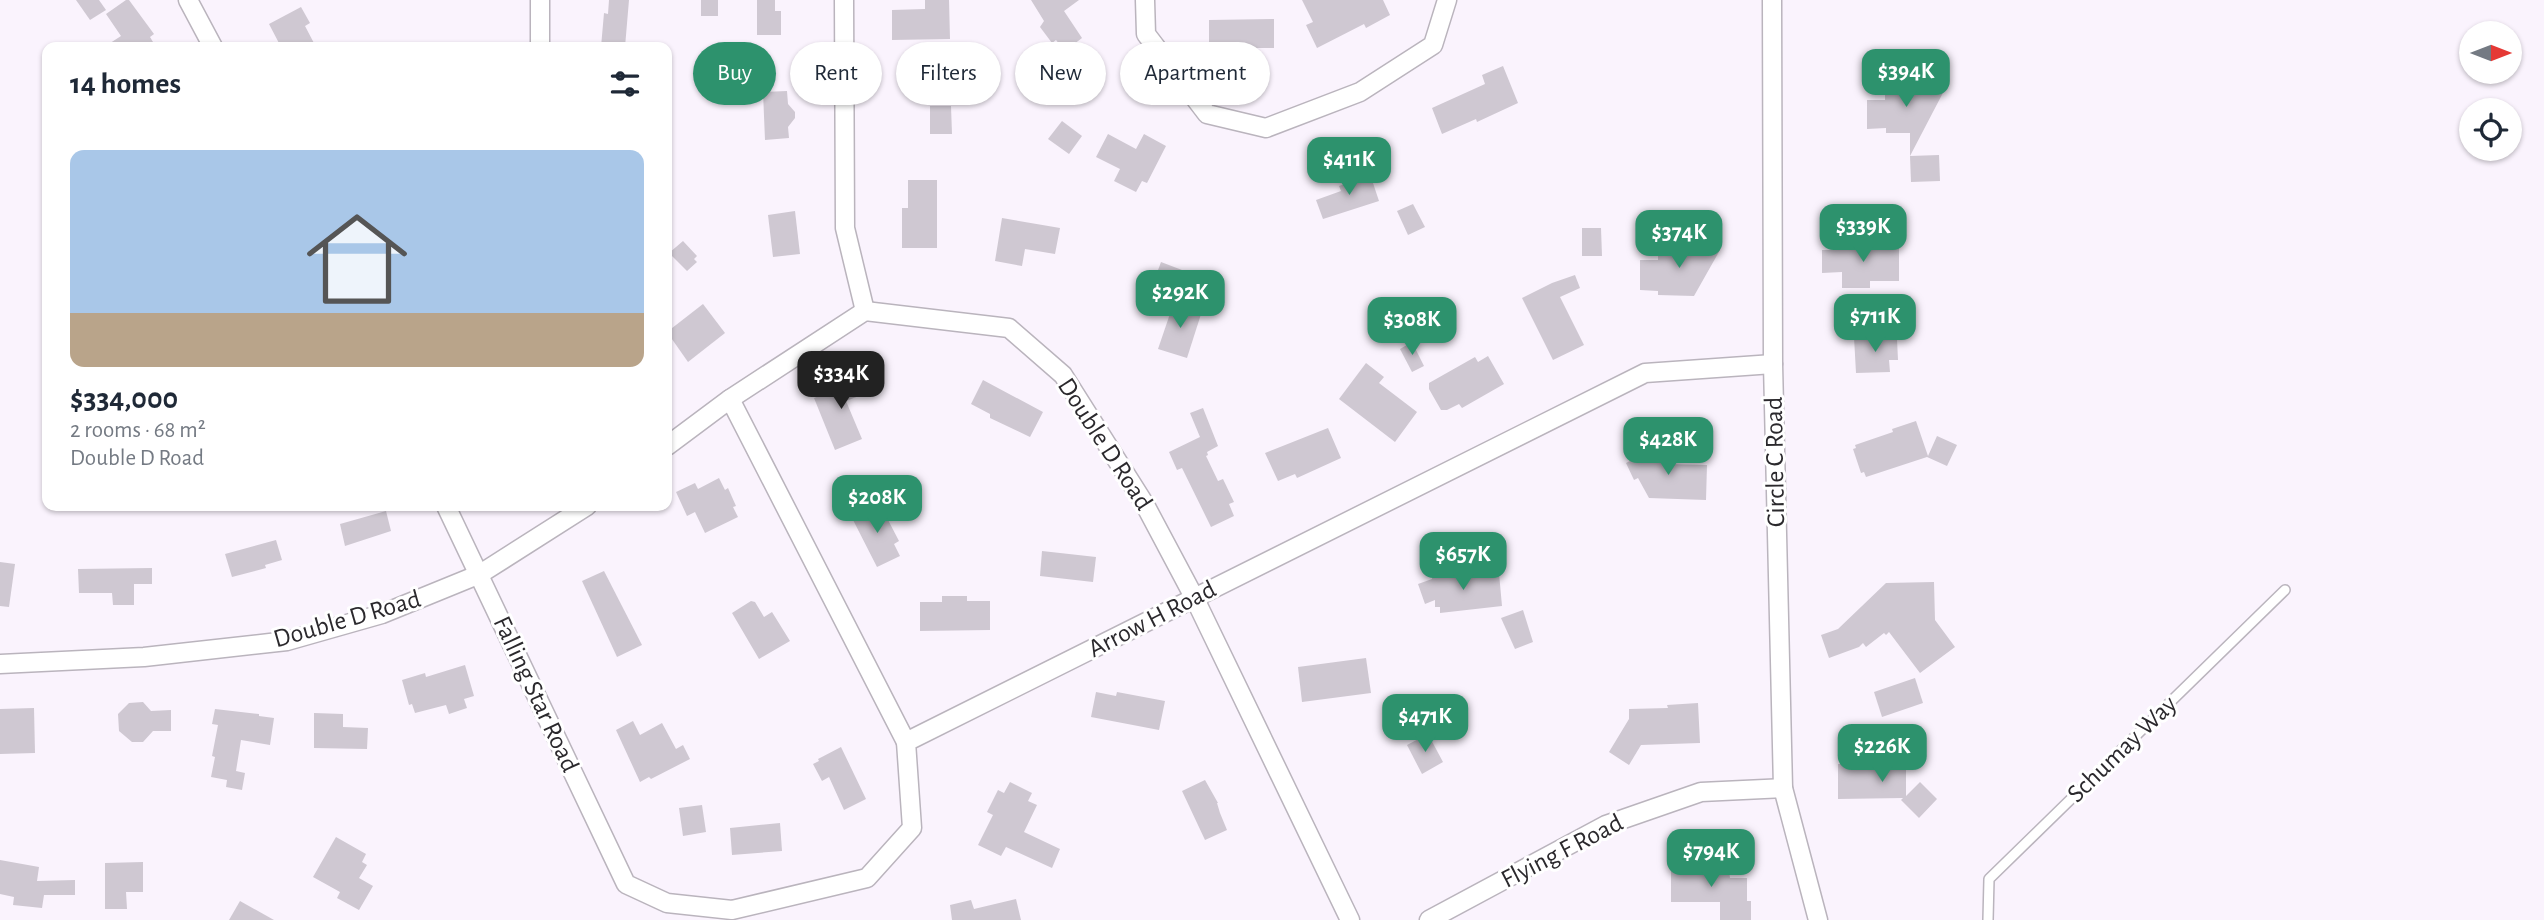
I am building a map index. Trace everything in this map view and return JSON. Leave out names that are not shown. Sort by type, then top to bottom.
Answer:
[{"type":"street","points":[[188,0],[210,42]]},
{"type":"street","points":[[540,0],[540,42]]},
{"type":"street","points":[[672,442],[730,399],[864,311],[845,228],[844,0]]},
{"type":"street","points":[[1145,0],[1146,34],[1207,114],[1266,128],[1360,92],[1433,45],[1447,0]]},
{"type":"street","name":"Circle C Road","points":[[1772,0],[1773,364],[1783,788],[1818,920]]},
{"type":"street","name":"Double D Road","points":[[864,311],[1010,328],[1063,374],[1144,503],[1194,597],[1350,920]]},
{"type":"street","name":"Arrow H Road","points":[[906,742],[1645,373],[1773,364]]},
{"type":"street","points":[[730,399],[906,742]]},
{"type":"street","name":"Falling Star Road","points":[[448,511],[626,884],[667,903],[733,911],[867,878],[912,828],[906,742]]},
{"type":"street","name":"Double D Road","points":[[0,664],[144,657],[287,641],[382,614],[480,574],[579,511]]},
{"type":"street","name":"Flying F Road","points":[[1429,920],[1606,825],[1701,792],[1783,788]]},
{"type":"lane","name":"Schumay Way","points":[[1988,920],[1989,879],[2285,590]]},
{"type":"building","points":[[76,0],[99,0],[106,10],[90,20]]},
{"type":"building","points":[[129,0],[154,34],[150,37],[153,42],[112,42],[121,36],[106,14]]},
{"type":"building","points":[[609,0],[629,0],[625,42],[601,42],[604,13],[608,14]]},
{"type":"building","points":[[701,0],[718,0],[718,16],[701,16]]},
{"type":"building","points":[[757,0],[775,0],[775,11],[781,11],[781,35],[757,35]]},
{"type":"building","points":[[925,0],[949,0],[950,39],[892,40],[892,10],[925,9]]},
{"type":"building","points":[[1031,0],[1079,0],[1064,11],[1082,38],[1077,42],[1051,42],[1040,27],[1044,21]]},
{"type":"building","points":[[1302,0],[1383,0],[1390,15],[1366,28],[1364,24],[1317,48],[1306,25],[1313,22]]},
{"type":"building","points":[[301,7],[310,23],[305,26],[313,42],[278,42],[269,24]]},
{"type":"building","points":[[1274,19],[1274,48],[1270,48],[1270,42],[1209,42],[1209,20]]},
{"type":"building","points":[[1503,66],[1518,103],[1477,122],[1476,119],[1442,134],[1432,108],[1485,84],[1482,75]]},
{"type":"building","points":[[1922,74],[1946,87],[1910,156],[1910,133],[1886,133],[1886,128],[1867,129],[1867,100],[1885,100],[1885,93],[1907,93],[1917,75],[1921,77]]},
{"type":"building","points":[[776,91],[787,91],[788,104],[795,112],[795,118],[788,127],[789,138],[765,140],[764,105],[776,105]]},
{"type":"building","points":[[930,106],[951,106],[952,134],[930,134]]},
{"type":"building","points":[[1062,121],[1082,136],[1069,154],[1048,139]]},
{"type":"building","points":[[1108,134],[1136,149],[1144,134],[1166,146],[1147,183],[1142,181],[1136,192],[1114,181],[1120,169],[1096,157]]},
{"type":"building","points":[[1939,155],[1940,181],[1911,182],[1910,156]]},
{"type":"building","points":[[1362,173],[1365,182],[1372,180],[1379,201],[1323,219],[1316,200],[1341,191],[1339,186],[1345,184],[1343,180]]},
{"type":"building","points":[[908,180],[937,180],[937,248],[902,248],[902,208],[908,208]]},
{"type":"building","points":[[1413,204],[1425,227],[1408,235],[1397,211]]},
{"type":"building","points":[[795,211],[800,254],[773,257],[768,215]]},
{"type":"building","points":[[1002,218],[1060,228],[1055,254],[1025,249],[1022,266],[995,261]]},
{"type":"building","points":[[1582,228],[1601,228],[1602,256],[1582,256]]},
{"type":"building","points":[[1692,234],[1720,250],[1694,296],[1658,295],[1658,291],[1640,290],[1640,260],[1658,260],[1658,254],[1680,254]]},
{"type":"building","points":[[683,241],[697,256],[694,259],[697,262],[687,271],[672,256],[672,250]]},
{"type":"building","points":[[1843,244],[1899,244],[1899,281],[1870,281],[1870,288],[1842,288],[1842,272],[1822,273],[1822,250],[1843,250]]},
{"type":"building","points":[[1161,262],[1182,270],[1173,292],[1153,284]]},
{"type":"building","points":[[1575,275],[1580,288],[1560,297],[1584,345],[1553,360],[1522,298]]},
{"type":"building","points":[[1174,302],[1202,311],[1187,358],[1158,349]]},
{"type":"building","points":[[703,304],[725,333],[688,362],[672,339],[672,328]]},
{"type":"building","points":[[1888,336],[1889,340],[1897,339],[1898,360],[1889,360],[1890,372],[1856,373],[1854,337]]},
{"type":"building","points":[[1412,342],[1424,366],[1412,372],[1400,349]]},
{"type":"building","points":[[1488,356],[1504,384],[1462,408],[1459,404],[1441,410],[1429,389],[1429,383],[1475,357],[1478,362]]},
{"type":"building","points":[[1366,363],[1384,377],[1379,383],[1417,412],[1395,442],[1339,399]]},
{"type":"building","points":[[856,372],[864,394],[846,401],[862,439],[835,450],[814,398],[838,388],[835,381]]},
{"type":"building","points":[[983,380],[1043,412],[1030,437],[990,418],[990,414],[971,404]]},
{"type":"building","points":[[1203,408],[1218,446],[1207,452],[1206,456],[1218,481],[1223,479],[1234,502],[1229,504],[1234,516],[1211,527],[1182,468],[1177,470],[1169,452],[1200,437],[1190,413]]},
{"type":"building","points":[[1916,421],[1928,456],[1937,436],[1957,445],[1947,466],[1927,457],[1866,477],[1864,472],[1861,473],[1853,449],[1856,448],[1855,445]]},
{"type":"building","points":[[1328,428],[1341,458],[1297,478],[1295,474],[1278,481],[1265,453]]},
{"type":"building","points":[[1655,444],[1666,464],[1707,465],[1706,500],[1649,498],[1638,478],[1634,480],[1626,463],[1630,461],[1629,458]]},
{"type":"building","points":[[719,478],[725,490],[728,488],[738,517],[705,533],[695,512],[687,516],[676,492],[695,483],[698,489]]},
{"type":"building","points":[[874,504],[882,520],[887,518],[899,541],[894,544],[900,556],[877,567],[851,516]]},
{"type":"building","points":[[386,511],[391,531],[345,546],[340,524]]},
{"type":"building","points":[[276,540],[282,560],[265,565],[266,568],[232,577],[225,554]]},
{"type":"building","points":[[1042,551],[1096,557],[1093,582],[1040,576]]},
{"type":"building","points":[[0,562],[15,564],[9,607],[0,606]]},
{"type":"building","points":[[152,568],[152,584],[134,584],[134,605],[113,605],[112,593],[79,593],[78,569]]},
{"type":"building","points":[[604,571],[642,645],[617,657],[582,581]]},
{"type":"building","points":[[1499,573],[1502,606],[1440,613],[1440,607],[1435,607],[1435,600],[1425,604],[1418,584],[1432,577]]},
{"type":"building","points":[[1934,582],[1935,620],[1955,647],[1920,673],[1889,632],[1866,647],[1863,643],[1829,658],[1821,635],[1838,629],[1886,583]]},
{"type":"building","points":[[942,596],[967,596],[967,601],[990,601],[990,630],[920,631],[920,602],[942,602]]},
{"type":"building","points":[[751,601],[755,602],[764,617],[772,612],[790,641],[759,659],[732,613]]},
{"type":"building","points":[[1523,610],[1533,642],[1515,649],[1501,618]]},
{"type":"building","points":[[1366,658],[1371,693],[1302,702],[1298,667]]},
{"type":"building","points":[[465,665],[474,696],[464,699],[467,708],[449,714],[446,705],[415,713],[412,704],[409,705],[402,680],[425,673],[426,677]]},
{"type":"building","points":[[1915,678],[1923,703],[1882,717],[1874,692]]},
{"type":"building","points":[[1096,692],[1116,696],[1117,692],[1165,701],[1159,730],[1091,717]]},
{"type":"building","points":[[143,702],[151,711],[171,710],[171,731],[153,731],[143,742],[132,742],[119,731],[118,714],[129,703]]},
{"type":"building","points":[[1698,703],[1700,743],[1641,745],[1629,765],[1609,752],[1629,719],[1629,709],[1668,708],[1667,705]]},
{"type":"building","points":[[34,708],[35,753],[0,754],[0,709]]},
{"type":"building","points":[[215,709],[274,718],[270,745],[241,740],[236,771],[245,773],[242,790],[226,787],[227,780],[211,777],[218,725],[212,724]]},
{"type":"building","points":[[314,713],[343,714],[343,727],[368,728],[367,749],[314,748]]},
{"type":"building","points":[[633,721],[640,735],[662,723],[676,749],[683,745],[690,759],[640,782],[616,730]]},
{"type":"building","points":[[1428,734],[1443,762],[1422,774],[1407,745]]},
{"type":"building","points":[[841,747],[866,799],[844,810],[829,777],[822,781],[813,764]]},
{"type":"building","points":[[1878,760],[1906,760],[1906,796],[1920,782],[1937,799],[1919,818],[1901,800],[1903,798],[1838,799],[1838,764],[1878,763]]},
{"type":"building","points":[[1205,780],[1218,803],[1227,830],[1205,840],[1182,791]]},
{"type":"building","points":[[1010,782],[1032,793],[1028,801],[1037,805],[1024,832],[1060,849],[1052,868],[1006,847],[1001,856],[978,845],[993,815],[987,812],[998,790],[1004,793]]},
{"type":"building","points":[[702,805],[706,832],[683,836],[679,808]]},
{"type":"building","points":[[780,823],[782,851],[732,855],[730,828]]},
{"type":"building","points":[[336,837],[366,854],[362,862],[367,865],[359,878],[373,886],[359,910],[337,898],[340,892],[313,877]]},
{"type":"building","points":[[0,860],[39,867],[37,881],[75,880],[75,895],[44,895],[42,908],[13,905],[14,897],[0,894]]},
{"type":"building","points":[[1671,861],[1687,861],[1687,865],[1728,864],[1730,878],[1747,878],[1747,901],[1751,901],[1751,920],[1720,920],[1720,902],[1671,902]]},
{"type":"building","points":[[143,862],[143,892],[126,892],[127,909],[105,909],[105,863]]},
{"type":"building","points":[[1016,899],[1021,920],[952,920],[950,905],[971,900],[974,909]]},
{"type":"building","points":[[240,901],[274,920],[229,920]]}]
